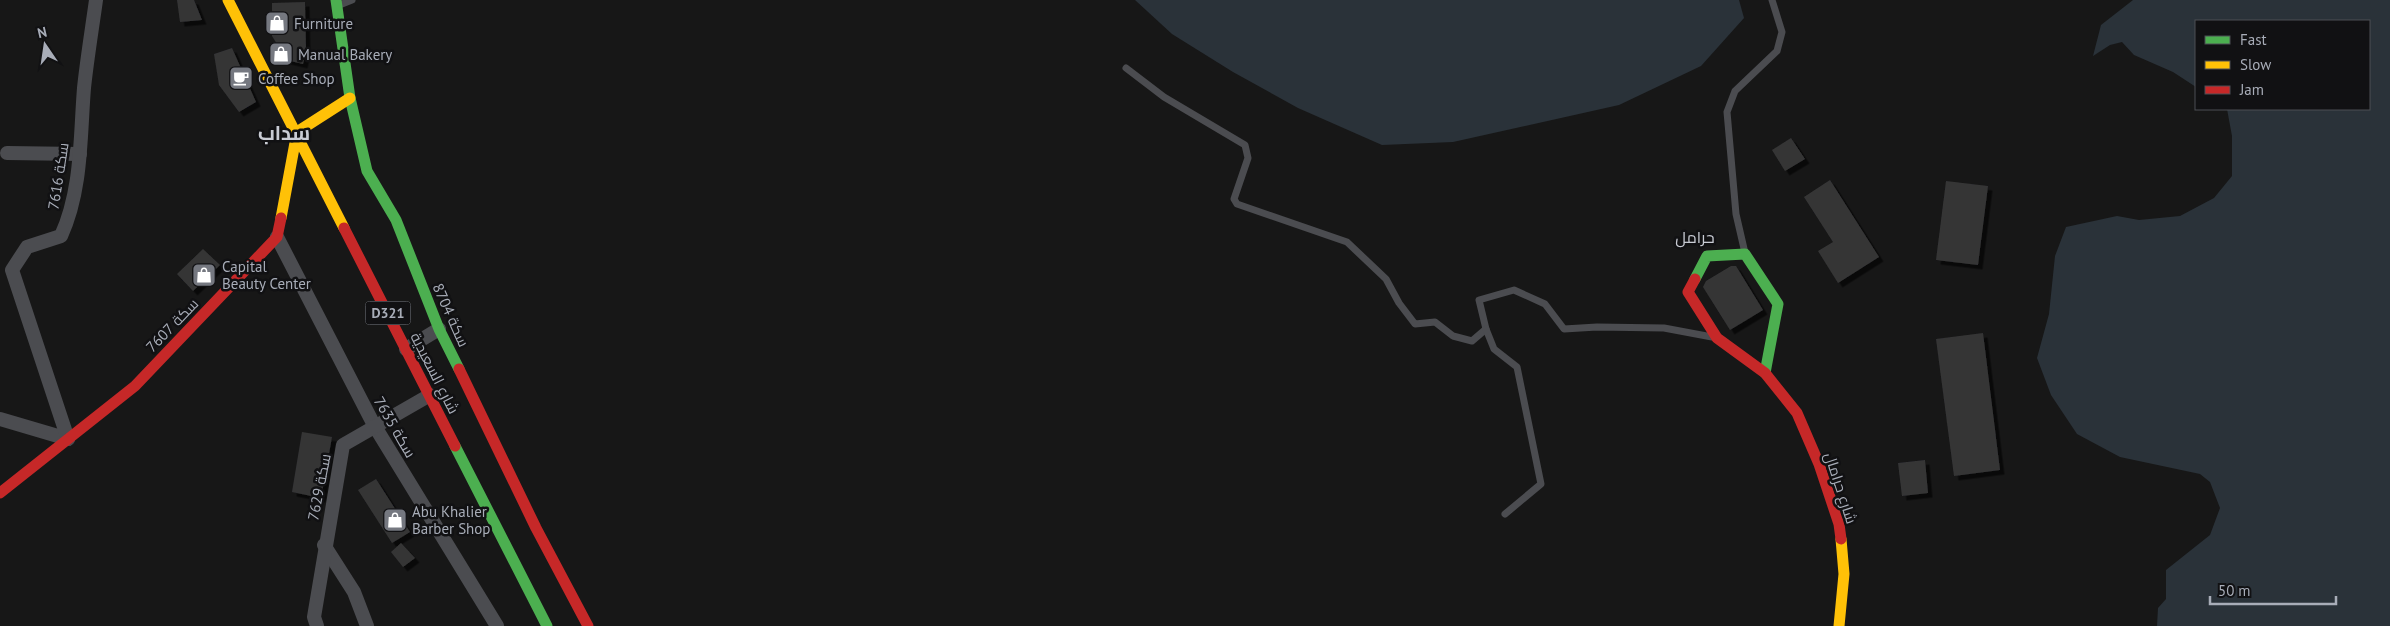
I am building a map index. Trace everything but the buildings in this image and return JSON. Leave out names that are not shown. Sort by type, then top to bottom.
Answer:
[{"type":"street","name":"سكة 7616","points":[[68,439],[12,270],[27,247],[60,236],[70,215],[80,154],[84,87],[96,0]]},
{"type":"street","name":"شارع السعيدية","points":[[228,0],[297,132],[547,626]]},
{"type":"street","name":"سكة 8704","points":[[337,3],[350,98],[367,170],[396,220],[439,329],[489,428],[536,528],[588,626]]},
{"type":"street","points":[[277,237],[297,132],[350,98]]},
{"type":"street","points":[[7,153],[80,154]]},
{"type":"street","name":"سكة 7635","points":[[277,237],[374,425],[497,626]]},
{"type":"street","name":"سكة 7607","points":[[0,493],[135,386],[277,237]]},
{"type":"street","points":[[1746,254],[1778,304],[1765,373]]},
{"type":"street","name":"شارع حرامال","points":[[1746,254],[1707,256],[1688,292],[1717,338],[1765,373],[1797,413],[1818,464],[1839,524],[1844,574],[1839,626]]},
{"type":"street","points":[[406,348],[439,329]]},
{"type":"street","name":"سكة 7629","points":[[317,626],[314,617],[324,545],[343,445],[374,425],[430,395]]},
{"type":"street","points":[[0,419],[68,439]]},
{"type":"street","points":[[324,545],[354,592],[367,626]]},
{"type":"lane","points":[[337,3],[352,0]]},
{"type":"lane","points":[[1746,254],[1736,214],[1727,112],[1735,91],[1755,69],[1777,51],[1782,32],[1772,0]]},
{"type":"lane","points":[[1126,68],[1164,97],[1246,146],[1248,158],[1234,198],[1237,204],[1347,242],[1386,279],[1399,303],[1415,324],[1435,322],[1454,336],[1472,341],[1486,329]]},
{"type":"lane","points":[[1505,514],[1541,484],[1517,367],[1494,349],[1486,329],[1479,300],[1514,290],[1545,304],[1564,330],[1597,327],[1664,328],[1717,338]]},
{"type":"shaded area","points":[[1135,0],[1739,0],[1744,18],[1701,66],[1619,105],[1453,142],[1382,145],[1298,108],[1233,72],[1172,34]]},
{"type":"shaded area","points":[[2133,0],[2390,0],[2390,626],[2157,626],[2158,608],[2166,599],[2166,570],[2210,535],[2220,508],[2210,482],[2200,474],[2120,457],[2077,434],[2051,395],[2037,358],[2049,314],[2055,256],[2066,227],[2117,216],[2139,220],[2180,216],[2214,198],[2232,176],[2232,136],[2227,110],[2370,110],[2370,20],[2195,20],[2195,86],[2173,72],[2134,55],[2122,42],[2110,45],[2093,56],[2101,25]]},
{"type":"traffic: fast","points":[[336,0],[350,98],[367,171],[396,220],[439,329],[459,369]]},
{"type":"traffic: fast","points":[[1695,279],[1707,256],[1745,254],[1778,304],[1765,373]]},
{"type":"traffic: fast","points":[[455,446],[547,626]]},
{"type":"traffic: slow","points":[[228,0],[344,228]]},
{"type":"traffic: slow","points":[[281,218],[297,132],[350,98]]},
{"type":"traffic: slow","points":[[1839,626],[1844,574],[1841,539]]},
{"type":"traffic: jam","points":[[0,493],[135,386],[277,237],[281,218]]},
{"type":"traffic: jam","points":[[344,228],[455,446]]},
{"type":"traffic: jam","points":[[1695,279],[1688,292],[1717,338],[1765,373],[1797,413],[1819,464],[1839,524],[1841,539]]},
{"type":"traffic: jam","points":[[459,369],[536,528],[588,626]]},
{"type":"place","name":"Furniture","points":[[277,23]]},
{"type":"place","name":"Manual Bakery","points":[[281,54]]},
{"type":"place","name":"Coffee Shop","points":[[241,78]]},
{"type":"place","name":"Capital Beauty Center","points":[[204,275]]},
{"type":"place","name":"Abu Khalier Barber Shop","points":[[395,520]]},
{"type":"district","name":"سداب","points":[[284,133]]},
{"type":"district","name":"حرامل","points":[[1695,237]]}]
